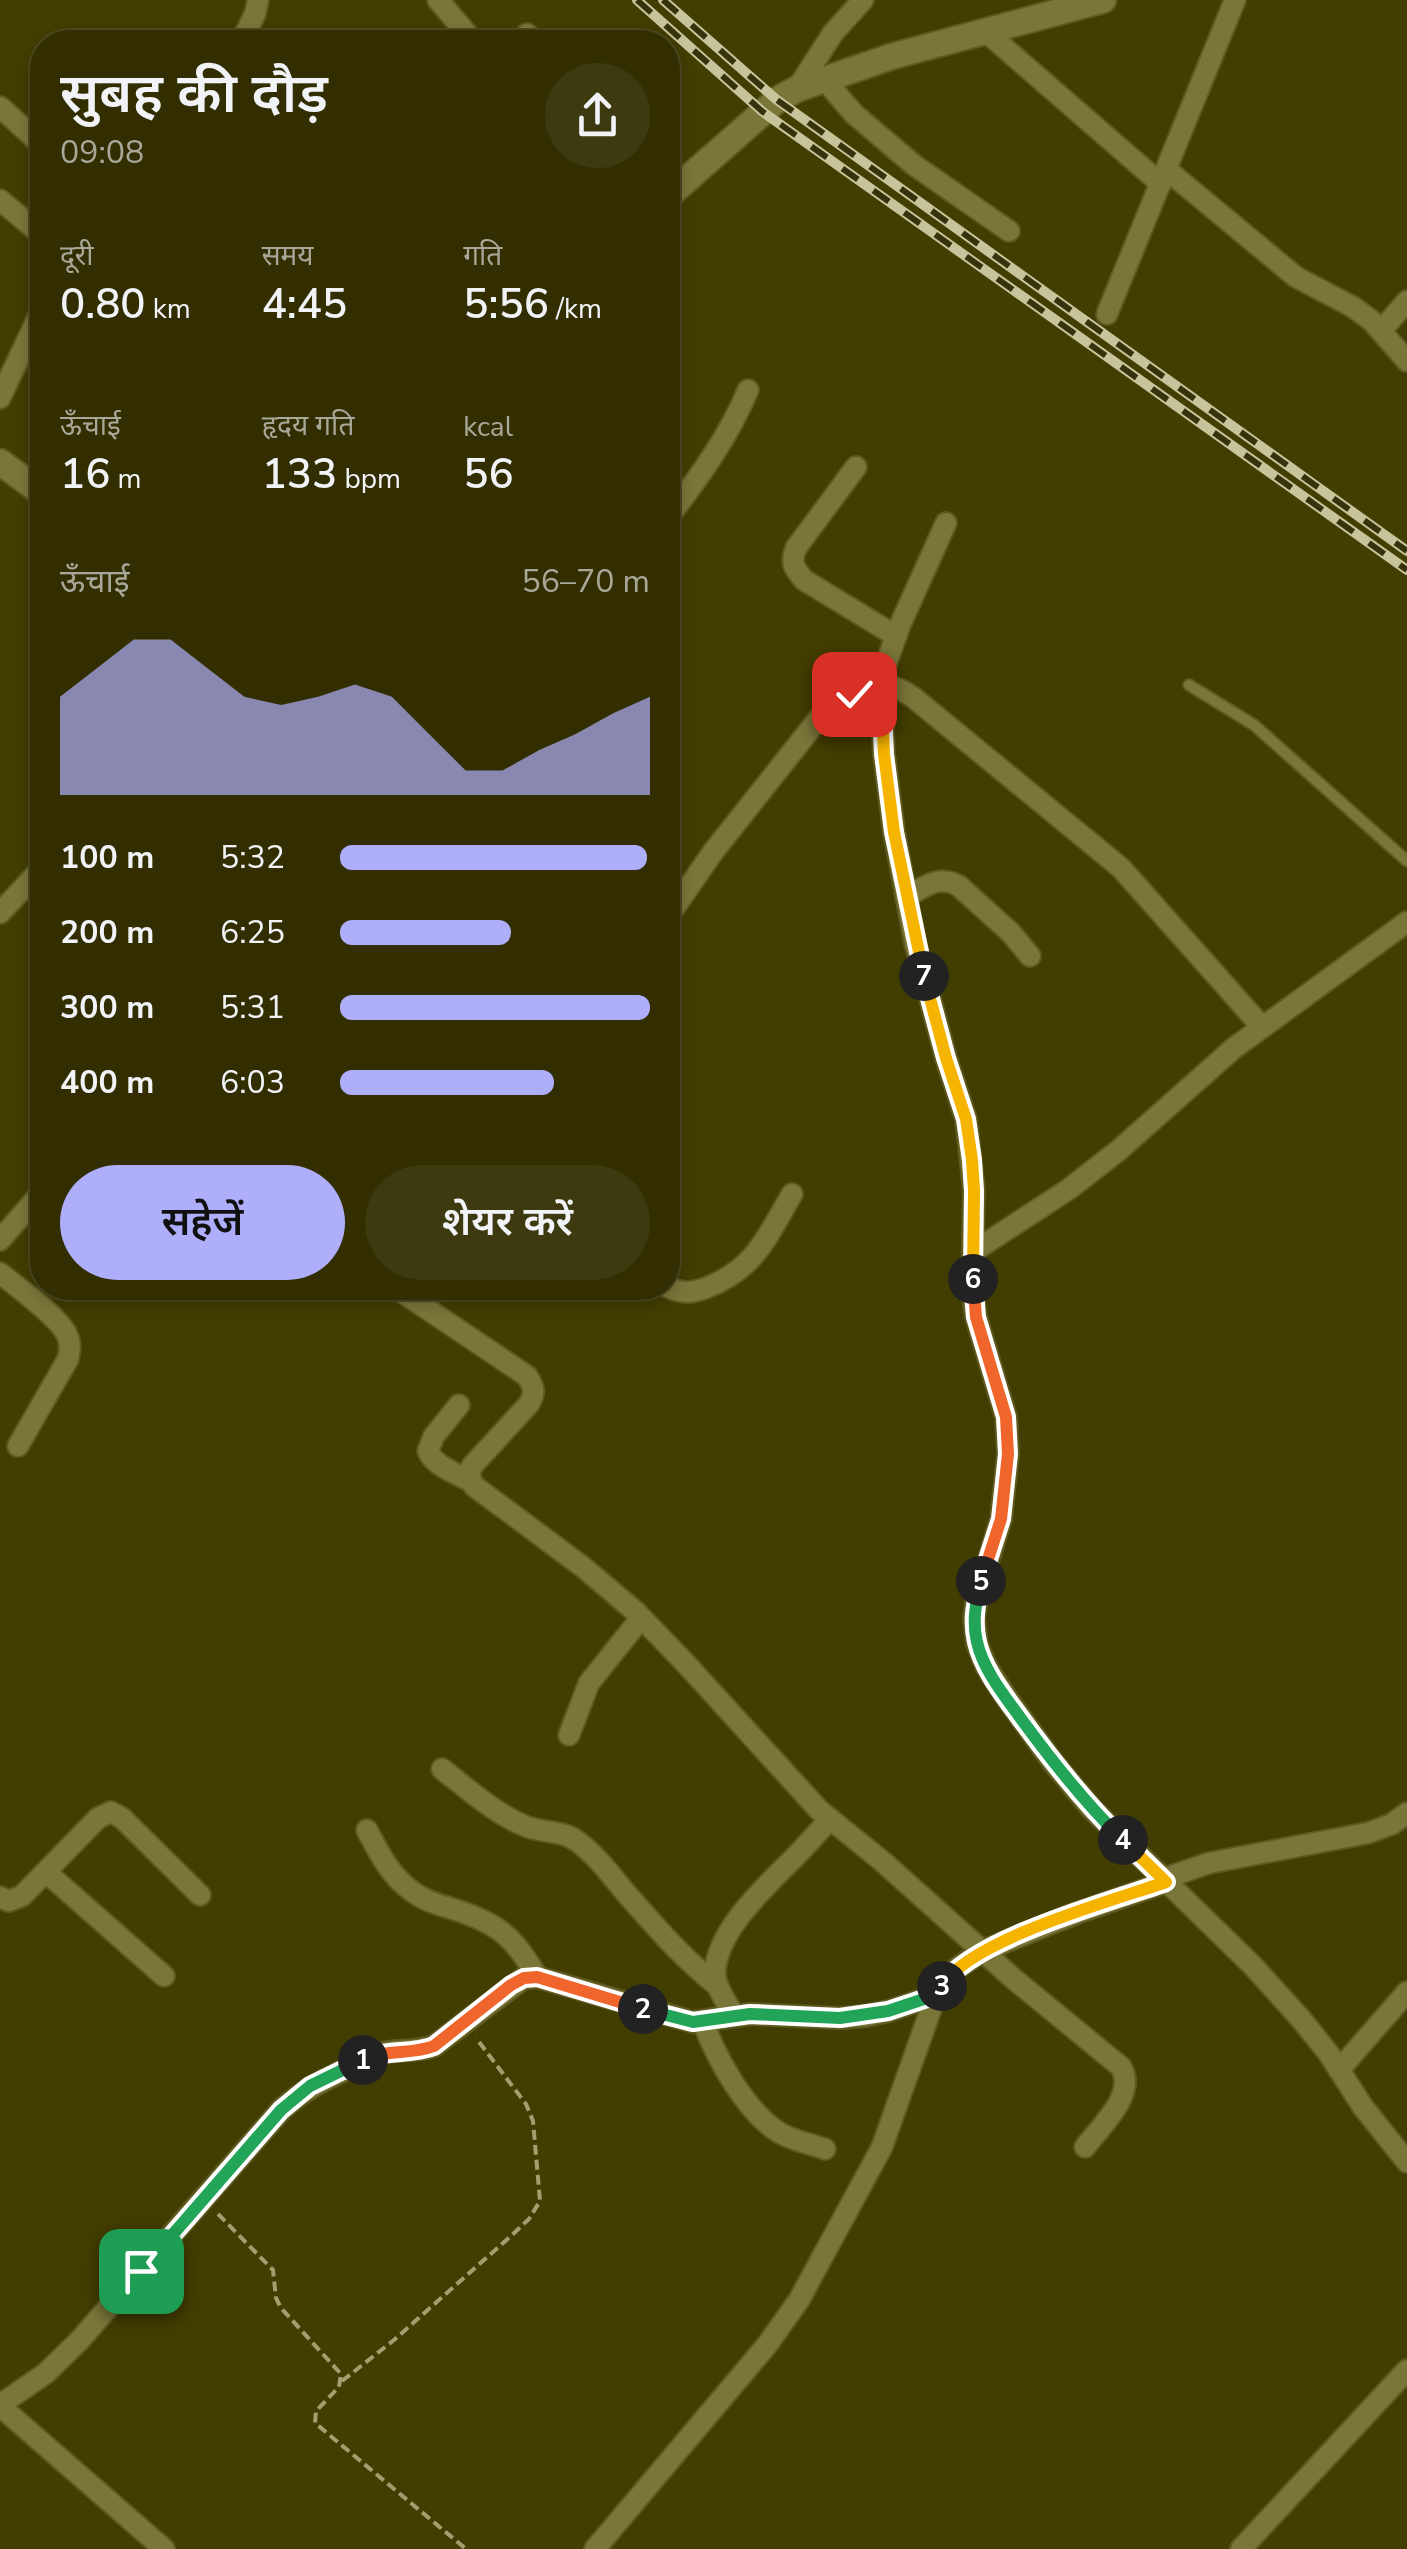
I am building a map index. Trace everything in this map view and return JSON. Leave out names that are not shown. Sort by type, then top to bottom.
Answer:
[{"type":"street","points":[[247,30],[258,0]]},
{"type":"street","points":[[438,0],[464,30]]},
{"type":"street","points":[[796,88],[834,33],[863,0]]},
{"type":"street","points":[[680,186],[796,88],[893,56],[1103,0]]},
{"type":"street","points":[[1107,314],[1235,0]]},
{"type":"street","points":[[985,31],[1164,177],[1296,277],[1372,321],[1407,361]]},
{"type":"street","points":[[824,79],[854,114],[914,165],[1009,231]]},
{"type":"street","points":[[0,108],[30,135]]},
{"type":"street","points":[[0,200],[30,225]]},
{"type":"street","points":[[1381,331],[1407,301]]},
{"type":"street","points":[[0,398],[30,334]]},
{"type":"street","points":[[680,502],[719,448],[748,390]]},
{"type":"street","points":[[0,462],[30,485]]},
{"type":"street","points":[[856,466],[796,548],[793,566],[804,580],[896,636]]},
{"type":"street","points":[[946,523],[871,693],[882,712],[894,832],[915,943],[966,1119],[972,1160],[972,1290],[976,1317],[1006,1417],[1008,1454],[1001,1519],[976,1598],[977,1644],[1006,1696],[1091,1808],[1253,1966],[1301,2019],[1407,2162]]},
{"type":"street","points":[[680,900],[832,704],[843,696],[897,687],[1121,868],[1262,1027]]},
{"type":"street","points":[[906,897],[932,882],[949,880],[1011,934],[1030,956]]},
{"type":"street","points":[[0,913],[30,881]]},
{"type":"street","points":[[974,1251],[1068,1189],[1119,1150],[1234,1048],[1407,922]]},
{"type":"street","points":[[680,1292],[698,1291],[741,1270],[763,1244],[792,1194]]},
{"type":"street","points":[[0,1240],[30,1206]]},
{"type":"street","points":[[0,1274],[30,1299]]},
{"type":"street","points":[[18,1446],[70,1348],[69,1337],[60,1324],[31,1300]]},
{"type":"street","points":[[414,1300],[527,1376],[534,1386],[529,1404],[472,1466],[470,1481]]},
{"type":"street","points":[[459,1405],[434,1436],[428,1451],[430,1458],[470,1481],[641,1618],[798,1788],[1121,2068],[1127,2082],[1124,2095],[1086,2147]]},
{"type":"street","points":[[569,1735],[589,1683],[641,1618]]},
{"type":"street","points":[[442,1769],[513,1821],[576,1840],[678,1953],[718,1986]]},
{"type":"street","points":[[0,1897],[8,1902],[17,1899],[98,1818],[111,1812],[122,1818],[200,1895]]},
{"type":"street","points":[[595,2549],[767,2345],[798,2300],[882,2147],[936,1995],[958,1968],[983,1950],[1209,1863],[1368,1833],[1407,1813]]},
{"type":"street","points":[[734,2015],[718,1986],[719,1956],[756,1895],[830,1818]]},
{"type":"street","points":[[367,1830],[382,1859],[412,1892],[497,1928],[511,1938],[537,1977]]},
{"type":"street","points":[[46,1872],[164,1976]]},
{"type":"street","points":[[164,2549],[0,2405],[46,2374],[79,2342],[281,2110],[310,2086],[382,2052],[434,2046],[524,1978],[537,1977],[679,2019],[703,2022],[734,2015],[866,2016],[936,1995]]},
{"type":"street","points":[[1339,2070],[1407,1992]]},
{"type":"street","points":[[703,2022],[722,2065],[764,2120],[778,2132],[826,2149]]},
{"type":"street","points":[[1241,2549],[1407,2370]]},
{"type":"lane","points":[[1189,685],[1254,726],[1407,861]]},
{"type":"path","points":[[465,2023],[526,2104],[533,2121],[540,2200],[529,2219],[512,2235],[342,2381],[316,2410],[316,2423],[466,2549]]},
{"type":"path","points":[[204,2200],[273,2270],[281,2308],[338,2369],[342,2381]]},
{"type":"railway","points":[[637,0],[671,30]]},
{"type":"railway","points":[[663,0],[777,100],[1407,551]]},
{"type":"railway","points":[[680,38],[763,112],[1407,570]]},
{"type":"route","points":[[141,2271],[294,2098],[310,2086],[382,2052],[434,2046],[524,1978],[537,1977],[693,2022],[750,2014],[866,2016],[936,1995],[946,1979],[983,1950],[1166,1882],[1091,1808],[1052,1761],[986,1666],[977,1644],[976,1598],[1001,1519],[1006,1480],[1006,1417],[976,1317],[972,1290],[974,1191],[966,1119],[915,943],[894,832],[882,712],[875,702],[854,694]]}]
